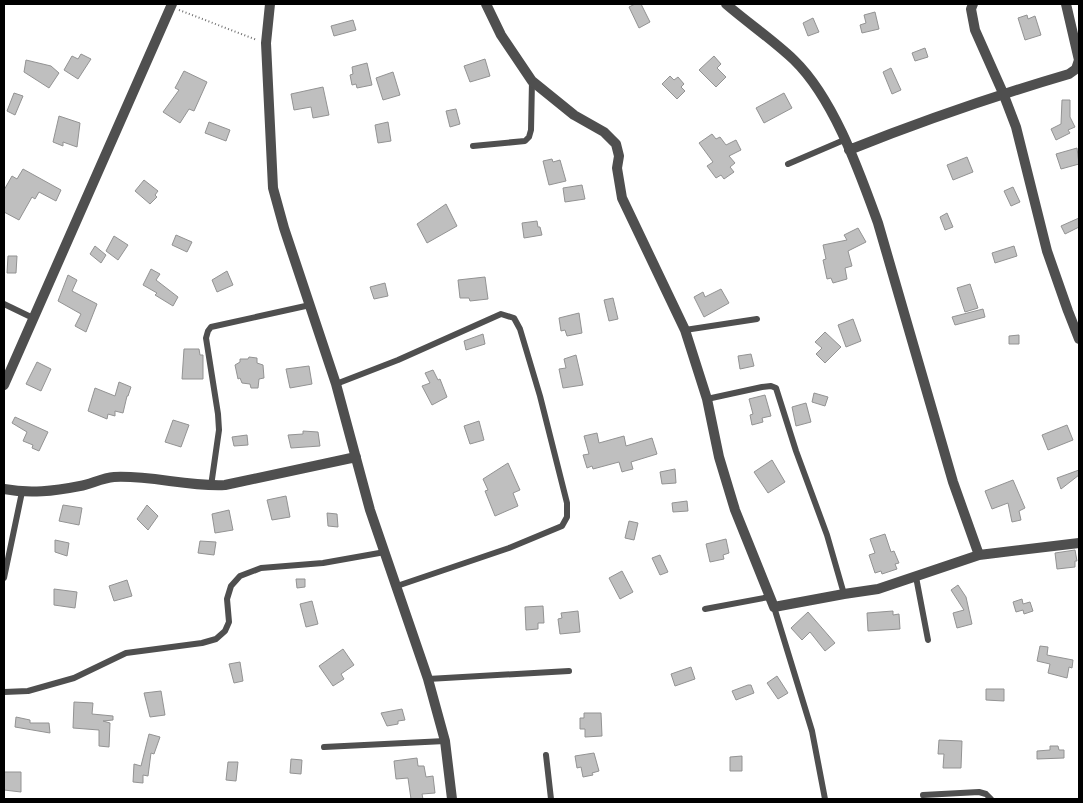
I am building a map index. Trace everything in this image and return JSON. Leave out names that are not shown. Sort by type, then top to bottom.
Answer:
[{"type":"street","points":[[270,4],[266,43],[273,188],[284,228],[336,384],[370,510],[428,679],[445,741],[452,799]]},
{"type":"street","points":[[486,4],[509,48],[532,81],[574,115],[604,132],[616,144],[619,156],[617,168],[622,198],[685,330],[707,399],[719,457],[735,510],[774,607],[878,589],[916,578],[979,554],[1079,543]]},
{"type":"street","points":[[726,4],[794,61],[826,102],[849,150],[878,223],[953,482],[979,554]]},
{"type":"street","points":[[973,4],[971,9],[975,30],[1016,127],[1047,251],[1078,332]]},
{"type":"street","points":[[849,150],[922,121],[1003,93],[1070,74],[1076,69],[1079,60],[1066,4]]},
{"type":"street","points":[[4,385],[171,5]]},
{"type":"street","points":[[4,489],[22,492],[46,491],[80,486],[112,477],[145,478],[211,486],[240,482],[356,457]]},
{"type":"lane","points":[[473,146],[525,141],[529,137],[531,130],[532,81]]},
{"type":"lane","points":[[788,164],[844,140]]},
{"type":"lane","points":[[4,304],[33,318]]},
{"type":"lane","points":[[211,486],[219,430],[206,338],[208,331],[211,327],[310,305]]},
{"type":"lane","points":[[336,384],[398,360],[501,314],[514,318],[520,329],[540,396],[567,503],[567,517],[562,526],[509,548],[397,586]]},
{"type":"lane","points":[[685,330],[757,319]]},
{"type":"lane","points":[[707,399],[762,387],[771,386],[776,388],[796,450],[827,534],[844,594]]},
{"type":"lane","points":[[4,578],[22,492]]},
{"type":"lane","points":[[4,692],[28,691],[74,678],[126,653],[202,643],[216,639],[225,631],[229,622],[227,599],[231,586],[240,576],[262,568],[323,563],[385,552]]},
{"type":"lane","points":[[916,578],[928,640]]},
{"type":"lane","points":[[706,609],[769,597]]},
{"type":"lane","points":[[774,607],[812,731],[825,799]]},
{"type":"lane","points":[[428,679],[569,671]]},
{"type":"lane","points":[[324,747],[445,741]]},
{"type":"lane","points":[[546,755],[551,799]]},
{"type":"lane","points":[[923,795],[979,792],[986,794],[991,799]]},
{"type":"path","points":[[171,5],[266,43]]},
{"type":"building","points":[[641,4],[650,22],[639,28],[629,7]]},
{"type":"building","points":[[875,12],[879,29],[862,33],[860,25],[866,23],[864,15]]},
{"type":"building","points":[[1027,15],[1028,19],[1035,16],[1041,35],[1025,40],[1018,18]]},
{"type":"building","points":[[813,18],[819,32],[808,36],[803,23]]},
{"type":"building","points":[[353,20],[356,30],[334,36],[331,26]]},
{"type":"building","points":[[925,48],[928,57],[915,61],[912,53]]},
{"type":"building","points":[[81,54],[91,59],[78,79],[64,70],[72,56],[78,59]]},
{"type":"building","points":[[714,56],[721,64],[717,68],[726,77],[716,87],[699,70]]},
{"type":"building","points":[[485,59],[490,76],[470,82],[464,66]]},
{"type":"building","points":[[26,60],[51,66],[59,73],[49,88],[24,72]]},
{"type":"building","points":[[367,63],[372,85],[357,88],[356,84],[352,85],[350,75],[353,74],[352,67]]},
{"type":"building","points":[[891,68],[901,90],[892,94],[883,72]]},
{"type":"building","points":[[184,71],[207,82],[194,111],[189,109],[180,123],[163,112],[179,90],[175,88]]},
{"type":"building","points":[[393,72],[400,95],[383,100],[376,78]]},
{"type":"building","points":[[670,76],[674,80],[678,77],[684,84],[681,87],[685,91],[677,99],[662,84]]},
{"type":"building","points":[[323,87],[329,115],[313,118],[311,107],[294,110],[291,94]]},
{"type":"building","points":[[14,93],[23,96],[15,115],[7,111]]},
{"type":"building","points":[[784,93],[792,108],[764,123],[756,108]]},
{"type":"building","points":[[1062,100],[1070,100],[1070,117],[1075,127],[1068,130],[1070,133],[1056,140],[1051,129],[1061,124]]},
{"type":"building","points":[[456,109],[460,124],[450,127],[446,111]]},
{"type":"building","points":[[59,116],[80,123],[77,147],[63,142],[63,146],[53,142]]},
{"type":"building","points":[[209,122],[230,130],[226,141],[205,133]]},
{"type":"building","points":[[388,122],[391,141],[378,143],[375,125]]},
{"type":"building","points":[[712,134],[716,139],[720,137],[726,145],[736,140],[741,150],[729,156],[735,163],[730,167],[734,172],[724,179],[721,175],[716,178],[707,166],[713,162],[699,143]]},
{"type":"building","points":[[1077,148],[1079,164],[1061,169],[1056,154]]},
{"type":"building","points":[[967,157],[973,172],[953,180],[947,165]]},
{"type":"building","points":[[552,159],[553,162],[560,160],[566,181],[549,185],[543,161]]},
{"type":"building","points":[[23,169],[61,190],[56,201],[39,192],[35,199],[32,197],[19,220],[4,212],[4,190],[12,176],[17,179]]},
{"type":"building","points":[[144,180],[158,191],[155,195],[157,197],[150,204],[135,191]]},
{"type":"building","points":[[582,185],[585,199],[565,202],[563,188]]},
{"type":"building","points":[[1013,187],[1020,202],[1011,206],[1004,191]]},
{"type":"building","points":[[446,204],[457,226],[427,243],[417,224]]},
{"type":"building","points":[[947,213],[953,227],[945,230],[940,217]]},
{"type":"building","points":[[1079,218],[1079,227],[1065,234],[1061,226]]},
{"type":"building","points":[[537,221],[542,235],[524,238],[522,223]]},
{"type":"building","points":[[858,228],[866,242],[848,251],[852,266],[845,268],[847,279],[833,283],[831,278],[827,279],[823,260],[826,259],[823,245],[847,240],[844,235]]},
{"type":"building","points":[[176,235],[192,242],[187,252],[172,245]]},
{"type":"building","points":[[114,236],[128,245],[118,260],[106,251]]},
{"type":"building","points":[[95,246],[106,255],[101,263],[90,254]]},
{"type":"building","points":[[1014,246],[1017,256],[995,263],[992,253]]},
{"type":"building","points":[[8,256],[17,256],[16,273],[7,273]]},
{"type":"building","points":[[151,269],[160,274],[156,280],[178,297],[173,306],[143,285]]},
{"type":"building","points":[[227,271],[233,285],[217,292],[212,280]]},
{"type":"building","points":[[68,275],[77,280],[72,291],[97,304],[86,332],[75,326],[81,314],[58,301]]},
{"type":"building","points":[[485,277],[488,299],[470,301],[469,298],[460,298],[458,280]]},
{"type":"building","points":[[385,283],[388,296],[374,299],[370,287]]},
{"type":"building","points":[[970,284],[978,308],[965,312],[957,288]]},
{"type":"building","points":[[721,289],[729,303],[704,317],[694,297],[703,292],[705,297]]},
{"type":"building","points":[[613,298],[618,319],[609,321],[604,300]]},
{"type":"building","points":[[983,309],[985,317],[955,325],[952,317]]},
{"type":"building","points":[[579,313],[582,333],[567,336],[565,330],[561,331],[559,318]]},
{"type":"building","points":[[853,319],[861,341],[846,347],[838,325]]},
{"type":"building","points":[[825,332],[841,347],[825,363],[816,354],[822,348],[815,342]]},
{"type":"building","points":[[483,334],[485,344],[466,350],[464,341]]},
{"type":"building","points":[[1019,335],[1019,344],[1009,344],[1009,336]]},
{"type":"building","points":[[184,349],[199,349],[200,355],[203,355],[203,379],[182,379]]},
{"type":"building","points":[[751,354],[754,366],[740,369],[738,356]]},
{"type":"building","points":[[576,355],[583,385],[563,388],[559,369],[566,368],[564,359]]},
{"type":"building","points":[[249,357],[257,358],[257,363],[263,365],[264,378],[259,379],[258,388],[251,388],[250,384],[242,383],[240,378],[238,379],[235,365],[240,362],[240,359],[248,359]]},
{"type":"building","points":[[37,362],[51,369],[41,391],[26,384]]},
{"type":"building","points":[[309,366],[312,384],[290,388],[286,369]]},
{"type":"building","points":[[433,370],[438,380],[440,379],[447,397],[432,405],[422,386],[430,383],[425,373]]},
{"type":"building","points":[[119,382],[131,387],[123,413],[115,411],[115,416],[108,414],[107,419],[88,411],[95,388],[115,396]]},
{"type":"building","points":[[814,393],[828,397],[825,406],[812,402]]},
{"type":"building","points":[[765,395],[771,416],[762,418],[763,422],[752,425],[750,415],[753,414],[749,399]]},
{"type":"building","points":[[806,403],[811,422],[796,426],[792,407]]},
{"type":"building","points":[[15,417],[48,432],[39,451],[32,448],[33,445],[23,441],[27,432],[12,423]]},
{"type":"building","points":[[173,420],[189,425],[181,447],[165,442]]},
{"type":"building","points":[[479,421],[484,440],[470,444],[464,426]]},
{"type":"building","points":[[1067,425],[1073,440],[1048,450],[1042,435]]},
{"type":"building","points":[[303,431],[318,432],[320,446],[291,448],[288,435],[303,434]]},
{"type":"building","points":[[597,433],[599,443],[624,436],[626,446],[652,438],[657,454],[631,462],[633,469],[622,472],[619,462],[593,469],[592,466],[587,468],[583,455],[589,454],[584,436]]},
{"type":"building","points":[[247,435],[248,445],[234,446],[232,437]]},
{"type":"building","points":[[772,460],[785,482],[768,493],[754,472]]},
{"type":"building","points":[[508,463],[520,490],[513,493],[518,506],[495,516],[485,491],[488,490],[483,479]]},
{"type":"building","points":[[675,469],[676,483],[662,484],[660,472]]},
{"type":"building","points":[[1079,470],[1079,475],[1061,489],[1057,478]]},
{"type":"building","points":[[1013,480],[1025,508],[1019,511],[1021,520],[1012,522],[1008,503],[992,509],[985,491]]},
{"type":"building","points":[[286,496],[290,517],[272,520],[267,500]]},
{"type":"building","points":[[687,501],[688,511],[673,512],[672,503]]},
{"type":"building","points":[[63,505],[82,508],[79,525],[59,521]]},
{"type":"building","points":[[147,505],[158,516],[148,530],[137,519]]},
{"type":"building","points":[[229,510],[233,530],[215,533],[212,514]]},
{"type":"building","points":[[327,513],[337,514],[338,527],[328,526]]},
{"type":"building","points":[[629,521],[638,523],[634,540],[625,538]]},
{"type":"building","points":[[885,534],[891,552],[894,551],[899,563],[895,564],[897,569],[882,574],[881,571],[875,573],[869,555],[875,553],[870,539]]},
{"type":"building","points":[[726,539],[729,553],[723,555],[724,559],[710,562],[706,544]]},
{"type":"building","points":[[55,540],[69,543],[67,556],[55,552]]},
{"type":"building","points":[[200,541],[216,542],[214,555],[198,553]]},
{"type":"building","points":[[1075,550],[1077,561],[1075,561],[1075,567],[1057,569],[1055,553]]},
{"type":"building","points":[[660,555],[668,572],[660,575],[652,558]]},
{"type":"building","points":[[622,571],[633,592],[620,599],[609,578]]},
{"type":"building","points":[[296,579],[305,579],[305,587],[297,588]]},
{"type":"building","points":[[127,580],[132,596],[114,601],[109,586]]},
{"type":"building","points":[[958,585],[966,597],[972,624],[957,628],[953,613],[964,610],[951,590]]},
{"type":"building","points":[[54,589],[77,592],[75,608],[54,605]]},
{"type":"building","points":[[1022,599],[1023,604],[1030,602],[1033,611],[1024,614],[1023,610],[1016,612],[1013,602]]},
{"type":"building","points":[[312,601],[318,624],[306,627],[300,604]]},
{"type":"building","points":[[543,606],[544,623],[538,623],[538,629],[526,630],[525,607]]},
{"type":"building","points":[[578,611],[580,632],[560,634],[558,619],[562,618],[561,613]]},
{"type":"building","points":[[893,611],[893,615],[899,614],[900,629],[868,631],[867,613]]},
{"type":"building","points":[[808,612],[835,643],[825,651],[810,632],[802,640],[791,628]]},
{"type":"building","points":[[1040,646],[1048,647],[1047,655],[1073,660],[1072,668],[1069,667],[1067,678],[1048,673],[1050,664],[1037,661]]},
{"type":"building","points":[[343,649],[354,665],[341,674],[344,679],[333,686],[319,666]]},
{"type":"building","points":[[240,662],[243,681],[234,683],[229,664]]},
{"type":"building","points":[[691,667],[695,679],[675,686],[671,674]]},
{"type":"building","points":[[777,676],[788,693],[778,699],[767,683]]},
{"type":"building","points":[[751,685],[754,693],[736,700],[732,691]]},
{"type":"building","points":[[986,689],[1004,689],[1004,701],[986,700]]},
{"type":"building","points":[[161,691],[165,715],[150,717],[144,693]]},
{"type":"building","points":[[74,702],[93,703],[92,714],[113,716],[113,720],[103,721],[110,723],[109,747],[99,746],[99,730],[73,728]]},
{"type":"building","points":[[402,709],[405,720],[398,721],[398,724],[387,726],[381,713]]},
{"type":"building","points":[[584,713],[601,713],[602,736],[585,737],[585,729],[580,729],[580,718],[584,718]]},
{"type":"building","points":[[16,717],[30,720],[30,723],[49,723],[50,733],[15,727]]},
{"type":"building","points":[[149,734],[160,737],[154,754],[151,753],[148,776],[143,775],[143,783],[133,782],[134,764],[141,766]]},
{"type":"building","points":[[939,740],[962,741],[961,768],[943,768],[944,754],[938,754]]},
{"type":"building","points":[[1050,746],[1058,746],[1059,750],[1064,750],[1064,758],[1037,759],[1037,751],[1050,750]]},
{"type":"building","points":[[594,753],[599,771],[592,773],[593,775],[583,777],[581,767],[577,768],[575,756]]},
{"type":"building","points":[[742,756],[742,771],[730,771],[730,757]]},
{"type":"building","points":[[417,758],[418,766],[424,766],[426,777],[433,776],[435,793],[422,794],[423,799],[411,799],[408,778],[396,779],[394,761]]},
{"type":"building","points":[[291,759],[302,760],[301,774],[290,773]]},
{"type":"building","points":[[228,762],[238,762],[236,781],[226,780]]},
{"type":"building","points":[[4,772],[21,772],[21,792],[4,790]]}]
